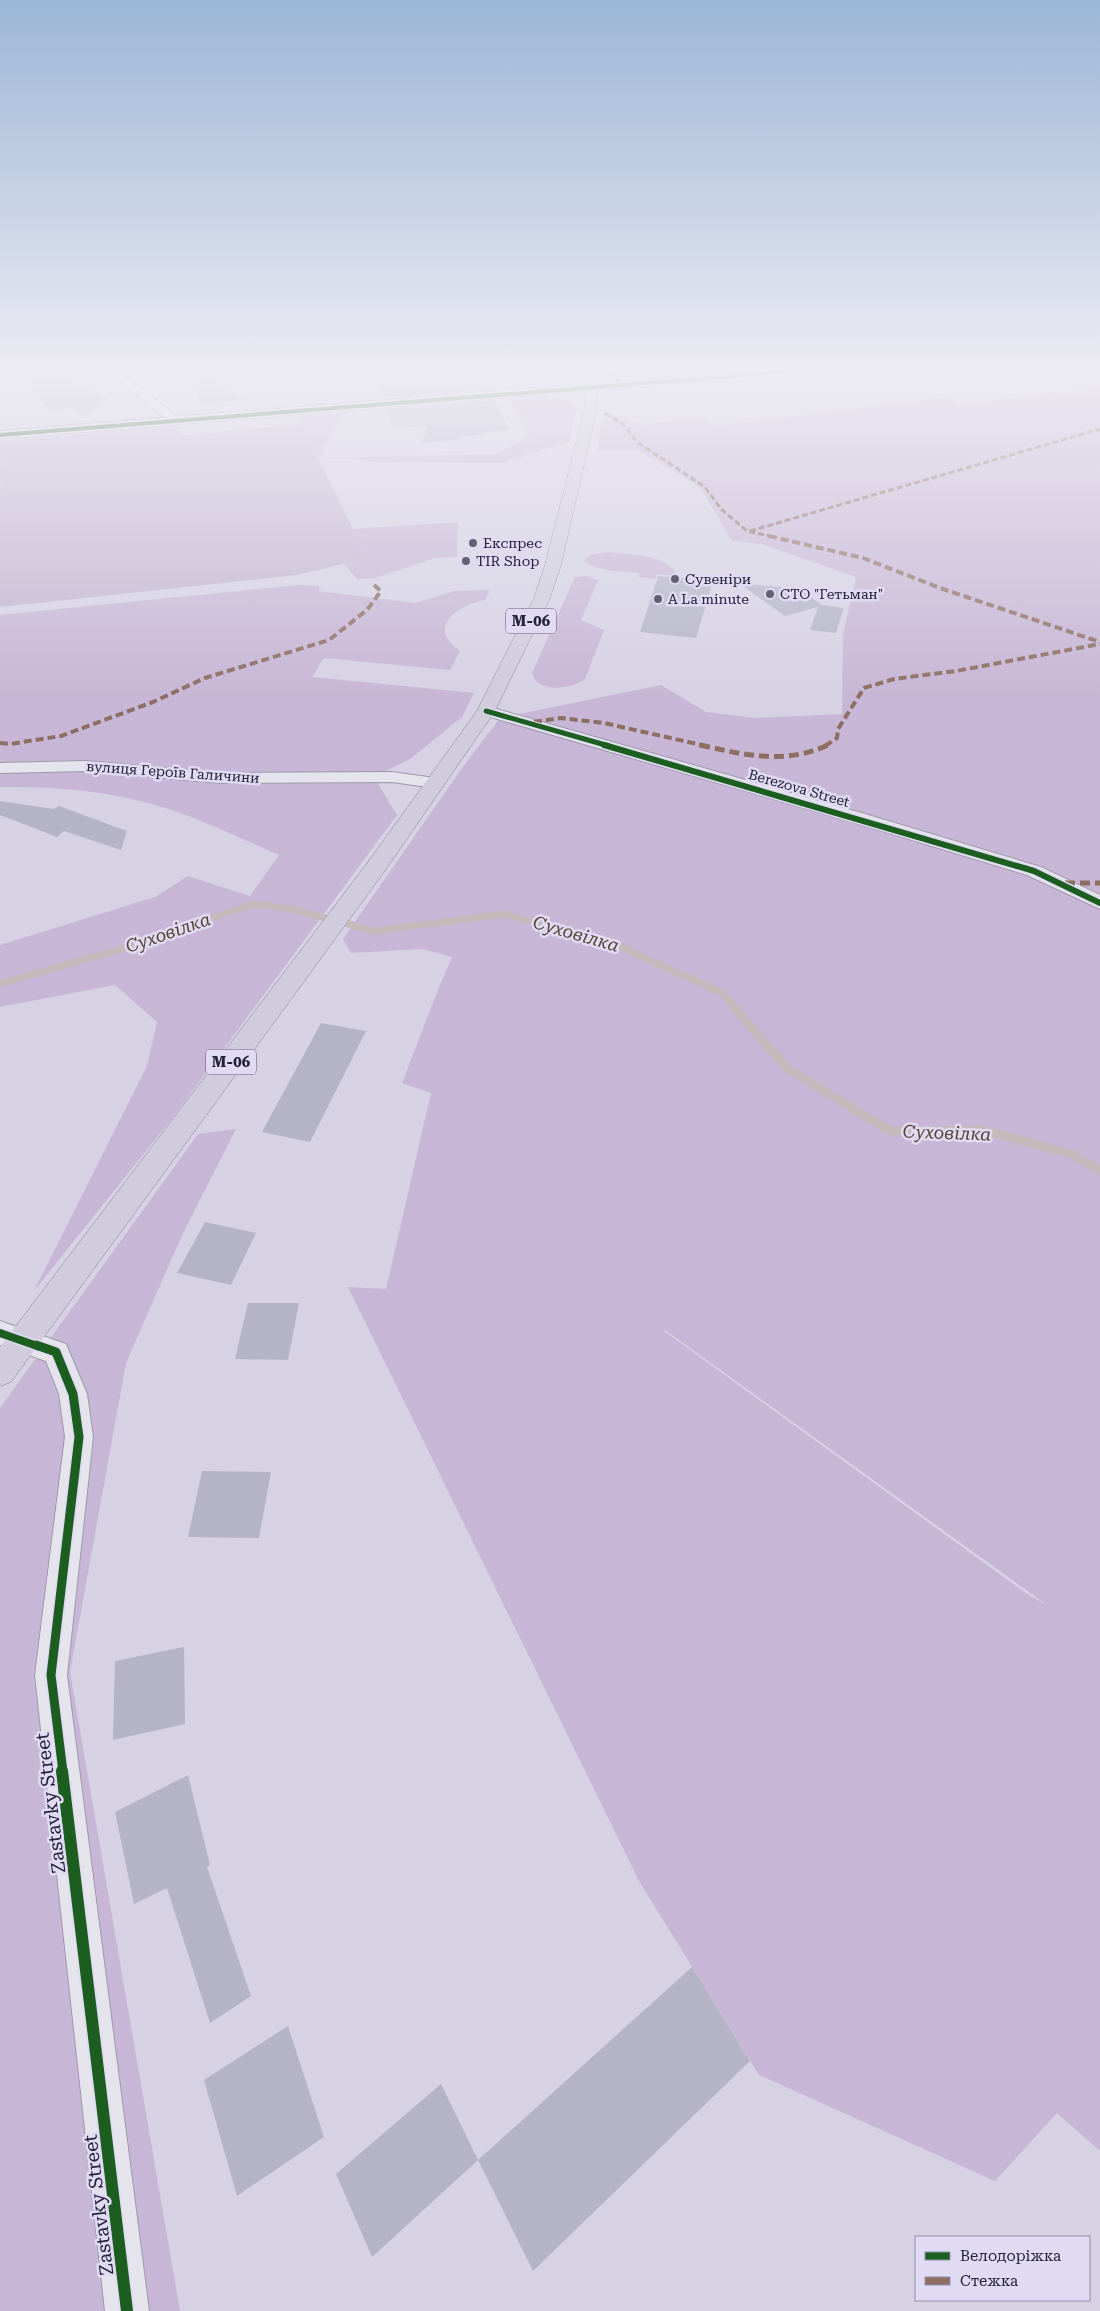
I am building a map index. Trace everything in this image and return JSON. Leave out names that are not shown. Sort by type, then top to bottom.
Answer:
[{"type":"highway","name":"М-06","points":[[0,1372],[11,1337],[304,964],[376,867],[486,711],[536,612],[553,565],[574,480]]},
{"type":"street","name":"Berezova Street","points":[[486,711],[858,818],[1034,871],[1100,903]]},
{"type":"street","name":"вулиця Героїв Галичини","points":[[0,768],[86,766],[222,778],[392,777],[435,783]]},
{"type":"street","name":"Zastavky Street","points":[[11,1337],[56,1352],[73,1394],[79,1437],[51,1675],[127,2311]]},
{"type":"shaded area","points":[[0,480],[2,480],[0,497]]},
{"type":"shaded area","points":[[2,480],[329,480],[367,558],[297,575],[0,607],[0,497]]},
{"type":"shaded area","points":[[688,480],[1100,480],[1100,2151],[1057,2113],[995,2181],[759,2075],[639,1881],[348,1287],[386,1289],[431,1093],[402,1083],[452,957],[422,949],[351,953],[343,939],[462,768],[500,718],[661,685],[706,712],[755,718],[842,714],[843,635],[856,577],[761,544],[732,541],[700,487]],"holes":[[[665,1330],[1047,1605],[1027,1594],[664,1331]]]},
{"type":"shaded area","points":[[458,522],[457,557],[435,558],[375,578],[357,579],[344,564],[366,558],[353,529]]},
{"type":"shaded area","points":[[607,552],[646,556],[656,559],[665,563],[677,576],[657,574],[655,579],[639,577],[639,573],[602,569],[589,564],[585,560],[590,555]]},
{"type":"shaded area","points":[[587,576],[598,580],[581,620],[604,630],[585,679],[564,687],[548,687],[535,680],[532,673],[575,577]]},
{"type":"shaded area","points":[[298,585],[319,586],[319,591],[416,603],[454,591],[490,590],[485,600],[456,612],[449,618],[445,626],[445,634],[450,642],[460,651],[450,670],[324,658],[312,677],[474,693],[462,717],[410,759],[374,777],[397,815],[174,1116],[34,1291],[147,1066],[157,1022],[115,985],[0,1007],[0,945],[155,897],[188,876],[250,896],[279,855],[192,817],[123,797],[103,793],[41,787],[0,787],[0,615]]},
{"type":"shaded area","points":[[236,1129],[183,1233],[126,1363],[70,1672],[180,2311],[0,2311],[0,1408],[198,1134]]},
{"type":"building","points":[[658,576],[713,581],[696,638],[640,632]]},
{"type":"building","points":[[739,583],[799,589],[822,605],[844,608],[836,633],[810,630],[818,607],[785,616]]},
{"type":"building","points":[[0,801],[54,809],[59,806],[127,831],[121,850],[64,831],[57,837],[0,815]]},
{"type":"building","points":[[321,1023],[366,1031],[310,1142],[262,1132]]},
{"type":"building","points":[[205,1222],[256,1233],[231,1285],[177,1273]]},
{"type":"building","points":[[248,1303],[299,1303],[288,1360],[235,1359]]},
{"type":"building","points":[[202,1471],[271,1472],[259,1538],[188,1537]]},
{"type":"building","points":[[184,1647],[185,1724],[113,1740],[115,1661]]},
{"type":"building","points":[[188,1775],[210,1865],[207,1867],[251,1996],[210,2023],[167,1888],[134,1904],[115,1812]]},
{"type":"building","points":[[692,1967],[750,2061],[533,2271],[478,2160]]},
{"type":"building","points":[[288,2026],[324,2137],[237,2196],[204,2080]]},
{"type":"building","points":[[441,2084],[478,2160],[372,2257],[336,2174]]},
{"type":"waterway","name":"Суховілка","points":[[0,984],[142,943],[249,905],[267,905],[299,911],[375,931],[504,914],[619,946],[722,993],[738,1011]]},
{"type":"waterway","name":"Суховілка","points":[[736,1010],[788,1069],[890,1131],[983,1130],[1071,1154],[1100,1171]]},
{"type":"marked path","points":[[694,480],[705,487],[721,509],[747,531],[863,558],[940,588],[1100,642]]},
{"type":"marked path","points":[[750,531],[928,480]]},
{"type":"marked path","points":[[0,743],[10,744],[61,736],[153,702],[205,678],[329,640],[350,625],[374,603],[381,591],[374,585]]},
{"type":"marked path","points":[[534,722],[561,718],[604,723],[727,751],[776,758],[809,754],[830,744],[837,738],[838,729],[864,688],[894,679],[956,671],[1100,644]]},
{"type":"marked path","points":[[1065,883],[1100,883]]},
{"type":"cycle path","points":[[486,711],[859,818],[1034,871],[1100,903]]},
{"type":"cycle path","points":[[0,1333],[56,1352],[73,1394],[79,1437],[51,1675],[127,2311]]},
{"type":"place","name":"Експрес","points":[[473,543]]},
{"type":"place","name":"TIR Shop","points":[[466,561]]},
{"type":"place","name":"Сувеніри","points":[[675,579]]},
{"type":"place","name":"СТО \"Гетьман\"","points":[[770,594]]},
{"type":"place","name":"A La minute","points":[[658,599]]}]
